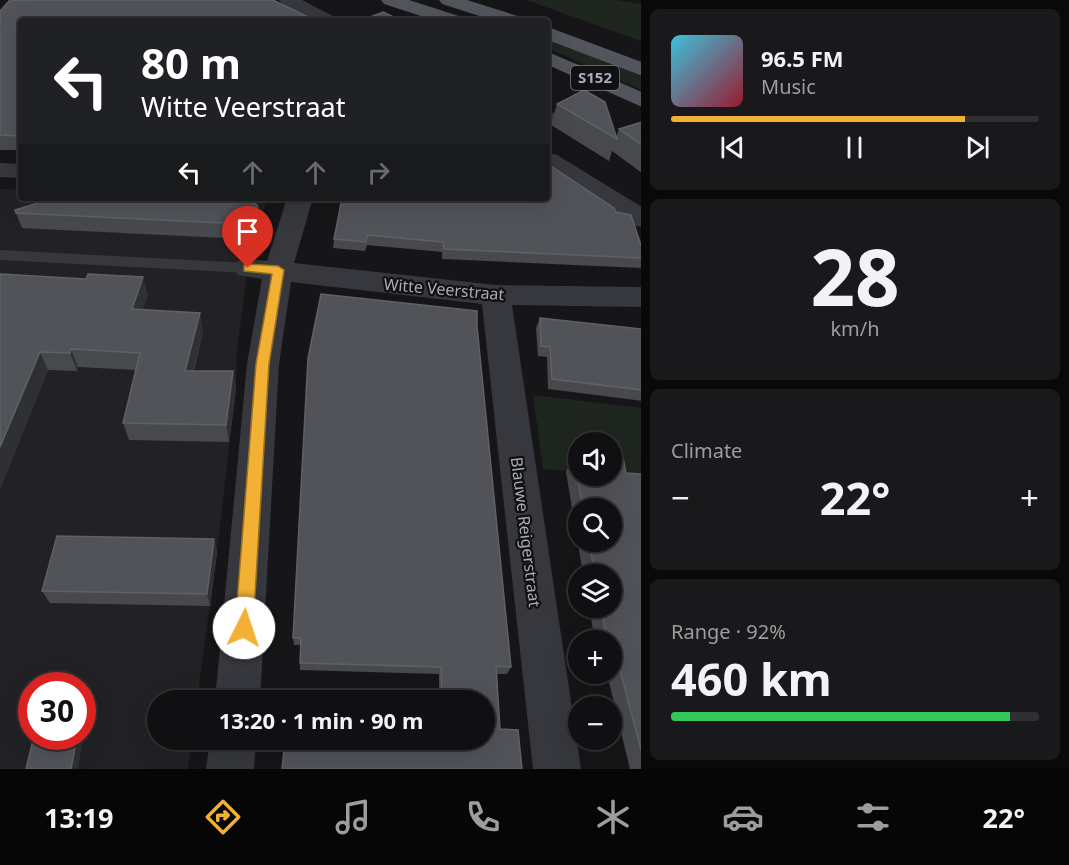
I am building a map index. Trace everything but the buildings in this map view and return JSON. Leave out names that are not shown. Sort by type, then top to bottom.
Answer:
[{"type":"main road","points":[[390,0],[446,18]]},
{"type":"main road","points":[[448,0],[505,18]]},
{"type":"main road","name":"S152","points":[[550,34],[641,70]]},
{"type":"main road","name":"S152","points":[[550,59],[641,100]]},
{"type":"street","points":[[288,0],[322,18]]},
{"type":"street","points":[[550,161],[641,218]]},
{"type":"street","points":[[0,170],[18,171]]},
{"type":"street","points":[[238,690],[263,364],[263,269],[298,201]]},
{"type":"street","name":"Witte Veerstraat","points":[[263,269],[496,295],[641,297]]},
{"type":"street","name":"Blauwe Reigerstraat","points":[[496,295],[557,769]]},
{"type":"street","points":[[230,769],[232,750]]},
{"type":"lane","points":[[550,119],[564,112]]},
{"type":"lane","points":[[0,255],[263,269]]},
{"type":"shaded area","points":[[526,0],[616,0],[641,4],[641,41]]},
{"type":"shaded area","points":[[550,40],[641,76],[641,90],[550,49]]},
{"type":"shaded area","points":[[0,189],[18,190],[18,201],[266,202],[248,268],[237,350],[236,389],[217,552],[198,690],[147,690],[147,750],[191,750],[188,769],[0,769]]},
{"type":"shaded area","points":[[533,395],[641,408],[641,476],[622,475],[622,432],[568,432],[568,471],[543,469]]},
{"type":"route","points":[[244,628],[263,364],[278,270],[248,268]]}]
